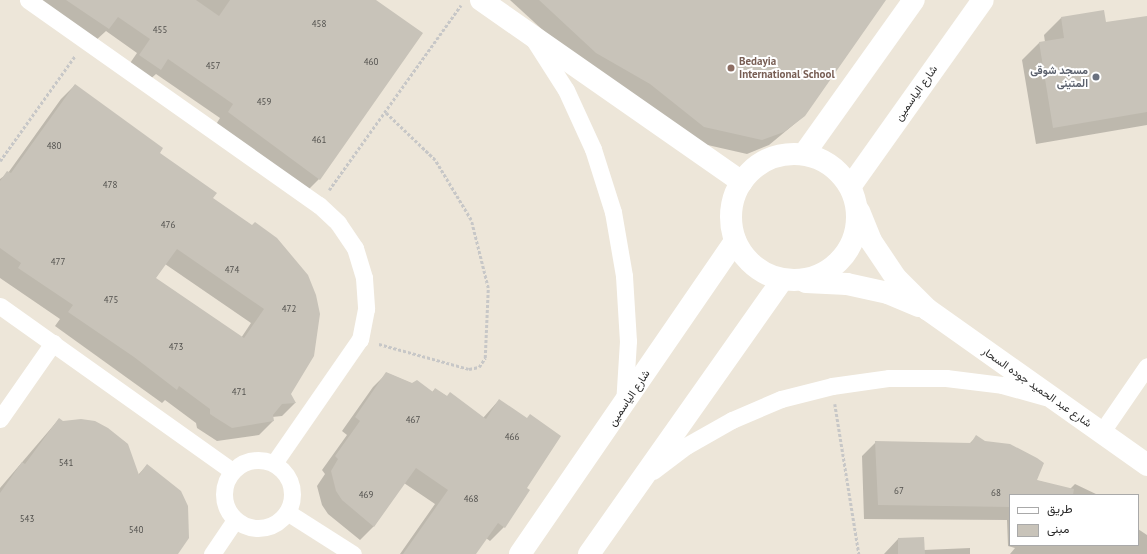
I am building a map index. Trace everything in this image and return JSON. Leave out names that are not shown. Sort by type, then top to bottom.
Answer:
[{"type":"street","points":[[28,0],[319,205],[338,222],[355,248],[364,278],[366,309],[360,339],[274,463]]},
{"type":"street","points":[[481,0],[742,182]]},
{"type":"street","points":[[804,154],[914,0]]},
{"type":"street","name":"شارع الياسمين","points":[[853,195],[983,0]]},
{"type":"street","points":[[531,35],[572,103],[593,149],[612,212],[625,283],[628,341],[624,406]]},
{"type":"street","points":[[804,154],[831,165],[853,195],[858,222],[855,234],[845,256],[832,268],[816,277],[790,280],[754,267],[743,255],[735,241],[731,211],[742,182],[763,162],[776,156],[804,154]]},
{"type":"street","name":"شارع عبد الحميد جوده السحار","points":[[853,195],[871,241],[892,272],[926,310]]},
{"type":"street","name":"شارع الياسمين","points":[[520,554],[624,406],[735,241]]},
{"type":"street","points":[[589,554],[643,478],[790,280]]},
{"type":"street","name":"شارع عبد الحميد جوده السحار","points":[[790,280],[847,284],[888,293],[926,310],[1147,465]]},
{"type":"street","points":[[0,306],[232,470]]},
{"type":"street","points":[[0,419],[53,343]]},
{"type":"street","points":[[1101,433],[1147,366]]},
{"type":"street","points":[[643,478],[686,446],[732,420],[781,400],[832,386],[889,378],[946,378],[1002,385],[1052,399]]},
{"type":"street","points":[[252,460],[264,460],[274,463],[290,479],[293,490],[292,502],[287,512],[272,525],[263,528],[243,526],[229,513],[224,496],[224,487],[232,470],[252,460]]},
{"type":"street","points":[[287,512],[353,554]]},
{"type":"street","points":[[212,554],[235,520]]},
{"type":"path","points":[[319,205],[464,0]]},
{"type":"path","points":[[0,161],[86,40]]},
{"type":"path","points":[[360,339],[469,369],[479,367],[485,358],[488,288],[471,220],[435,160],[385,112]]},
{"type":"path","points":[[832,386],[859,554]]},
{"type":"building","points":[[66,0],[196,0],[219,16],[230,0],[376,0],[423,33],[320,180],[228,112],[233,104],[168,59],[161,70],[139,55],[150,39],[118,17],[109,29]]},
{"type":"building","name":"Bedayia International School","points":[[539,0],[886,0],[805,116],[784,132],[762,140],[704,127],[650,84],[596,53]]},
{"type":"building","name":"مسجد شوقى المتينى","points":[[1104,10],[1106,22],[1147,16],[1147,112],[1053,128],[1039,42],[1064,38],[1061,17]]},
{"type":"building","points":[[75,84],[163,148],[160,153],[217,193],[213,198],[252,225],[255,222],[277,238],[308,275],[316,295],[320,314],[314,356],[291,394],[296,403],[282,404],[273,415],[274,421],[232,428],[210,414],[210,409],[179,386],[177,390],[134,357],[68,312],[73,305],[18,268],[21,263],[0,248],[0,181],[7,171],[11,173]],"holes":[[[177,249],[264,309],[244,338],[156,278]]]},
{"type":"building","points":[[386,372],[412,383],[417,380],[433,392],[435,388],[447,396],[450,392],[486,419],[499,399],[527,418],[530,414],[561,436],[527,488],[530,490],[505,528],[498,523],[476,554],[403,554],[448,490],[416,468],[374,527],[342,500],[336,491],[331,471],[338,459],[335,456],[360,421],[355,417]]},
{"type":"building","points":[[59,418],[63,421],[81,419],[95,421],[108,428],[128,444],[139,475],[147,464],[181,491],[188,506],[189,538],[178,554],[0,554],[0,493],[22,462],[25,464]]},
{"type":"building","points":[[976,435],[985,441],[1010,444],[1044,463],[1037,480],[1074,489],[1073,494],[1009,494],[1009,507],[878,505],[875,441],[971,443]]},
{"type":"building","points":[[924,537],[925,554],[898,554],[898,538]]},
{"type":"place","name":"Bedayia International School","points":[[731,68]]},
{"type":"place","name":"مسجد شوقى المتينى","points":[[1096,77]]}]
